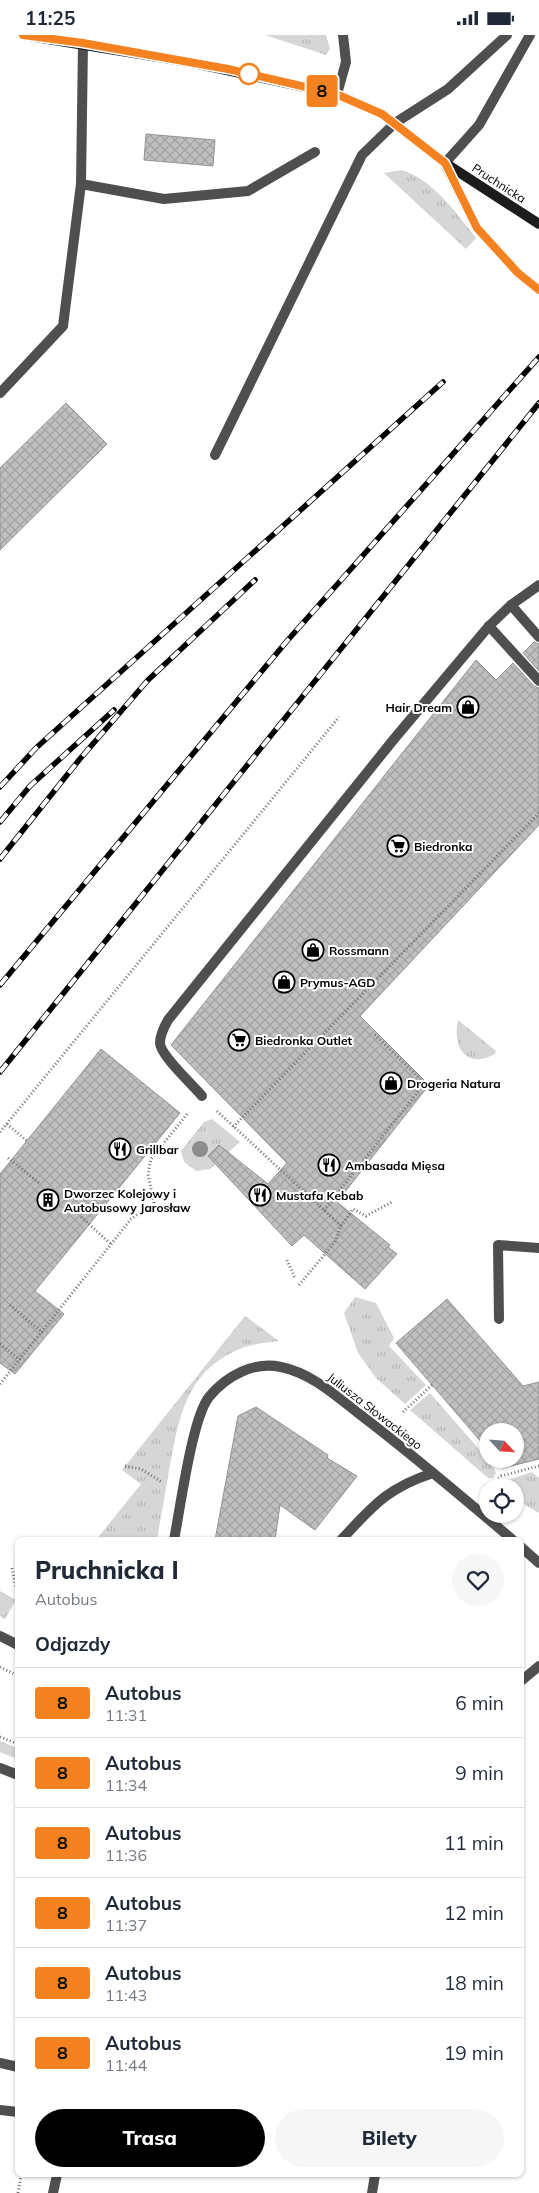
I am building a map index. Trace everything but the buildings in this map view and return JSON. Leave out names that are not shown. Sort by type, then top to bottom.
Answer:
[{"type":"main road","name":"Pruchnicka","points":[[23,35],[83,43],[211,66],[336,94],[382,114],[445,163],[539,224]]},
{"type":"main road","name":"Pruchnicka","points":[[445,163],[477,228],[518,273],[539,290]]},
{"type":"street","points":[[336,94],[346,62],[343,35]]},
{"type":"street","points":[[215,455],[362,155],[395,123],[448,89],[507,35]]},
{"type":"street","points":[[445,163],[479,125],[530,35]]},
{"type":"street","points":[[0,393],[63,326],[81,183],[83,43]]},
{"type":"street","points":[[81,183],[164,199],[248,191],[315,152]]},
{"type":"street","points":[[202,1096],[165,1053],[160,1044],[161,1034],[168,1020],[394,739],[489,626],[511,605],[539,585]]},
{"type":"street","points":[[511,605],[539,637]]},
{"type":"street","points":[[489,626],[539,681]]},
{"type":"street","points":[[500,1319],[498,1245],[539,1248]]},
{"type":"street","name":"Juliusza Słowackiego","points":[[175,1537],[196,1427],[208,1398],[228,1379],[254,1365],[281,1367],[314,1380],[433,1473],[509,1537]]},
{"type":"street","points":[[344,1537],[381,1498],[408,1481],[433,1473]]},
{"type":"street","points":[[535,1553],[539,1563]]},
{"type":"street","points":[[0,1636],[15,1644]]},
{"type":"street","points":[[524,1678],[539,1666]]},
{"type":"street","points":[[0,1768],[15,1774]]},
{"type":"street","points":[[0,2063],[15,2066]]},
{"type":"street","points":[[0,2110],[15,2112]]},
{"type":"street","points":[[53,2193],[57,2177]]},
{"type":"street","points":[[372,2193],[375,2177]]},
{"type":"path","points":[[0,1132],[339,717]]},
{"type":"path","points":[[233,1127],[539,813]]},
{"type":"path","points":[[324,1210],[425,1083],[374,1034]]},
{"type":"path","points":[[154,1203],[148,1174],[151,1159],[202,1096],[341,1226]]},
{"type":"path","points":[[7,1124],[27,1141]]},
{"type":"path","points":[[8,1158],[39,1183]]},
{"type":"path","points":[[299,1285],[335,1243],[341,1226],[353,1209],[366,1216],[392,1202]]},
{"type":"path","points":[[0,1384],[43,1333],[131,1219],[149,1206]]},
{"type":"path","points":[[81,1217],[111,1244]]},
{"type":"path","points":[[287,1260],[296,1278]]},
{"type":"path","points":[[10,1305],[43,1333]]},
{"type":"path","points":[[0,1345],[20,1360]]},
{"type":"path","points":[[403,1412],[432,1385]]},
{"type":"path","points":[[125,1466],[141,1469],[166,1485]]},
{"type":"path","points":[[499,1478],[539,1466]]},
{"type":"path","points":[[12,1568],[15,1583]]},
{"type":"path","points":[[0,1667],[15,1674]]},
{"type":"path","points":[[0,1737],[15,1743]]},
{"type":"path","points":[[18,2193],[21,2177]]},
{"type":"green space","points":[[265,35],[326,35],[330,49],[326,55]]},
{"type":"green space","points":[[401,170],[412,174],[433,189],[461,218],[476,238],[466,249],[384,173]]},
{"type":"green space","points":[[458,1020],[496,1051],[495,1054],[476,1059],[463,1053],[457,1039]]},
{"type":"green space","points":[[212,1119],[240,1142],[210,1169],[196,1171],[184,1162],[181,1151],[204,1122]]},
{"type":"green space","points":[[355,1297],[376,1303],[394,1338],[389,1346],[426,1385],[405,1404],[376,1378],[358,1353],[344,1313]]},
{"type":"green space","points":[[245,1316],[279,1341],[251,1345],[235,1351],[205,1372],[195,1385],[177,1430],[158,1537],[98,1537],[141,1484],[122,1470]]},
{"type":"green space","points":[[430,1393],[479,1449],[479,1468],[494,1468],[496,1473],[493,1478],[488,1478],[410,1410]]},
{"type":"green space","points":[[532,1472],[539,1478],[539,1513],[524,1504],[524,1478],[514,1478]]},
{"type":"green space","points":[[0,1591],[15,1599],[15,1602],[5,1619],[0,1616]]},
{"type":"green space","points":[[0,1741],[15,1747],[15,1758],[0,1752]]},
{"type":"railway","points":[[0,985],[287,641],[539,357]]},
{"type":"railway","points":[[0,787],[36,748],[443,382]]},
{"type":"railway","points":[[0,1072],[539,403]]},
{"type":"railway","points":[[0,859],[79,760],[148,680],[255,580]]},
{"type":"railway","points":[[0,822],[30,786],[114,710]]},
{"type":"bus line","name":"8","points":[[23,35],[83,43],[228,69],[336,94],[382,114],[445,163],[477,228],[518,273],[539,290]]},
{"type":"place","name":"Hair Dream","points":[[468,707]]},
{"type":"place","name":"Biedronka","points":[[398,846]]},
{"type":"place","name":"Rossmann","points":[[313,950]]},
{"type":"place","name":"Prymus-AGD","points":[[284,982]]},
{"type":"place","name":"Biedronka Outlet","points":[[239,1040]]},
{"type":"place","name":"Drogeria Natura","points":[[391,1083]]},
{"type":"place","name":"Grillbar","points":[[120,1149]]},
{"type":"place","name":"Ambasada Mięsa","points":[[329,1165]]},
{"type":"place","name":"Mustafa Kebab","points":[[260,1195]]},
{"type":"place","name":"Dworzec Kolejowy i Autobusowy Jarosław","points":[[48,1200]]}]
